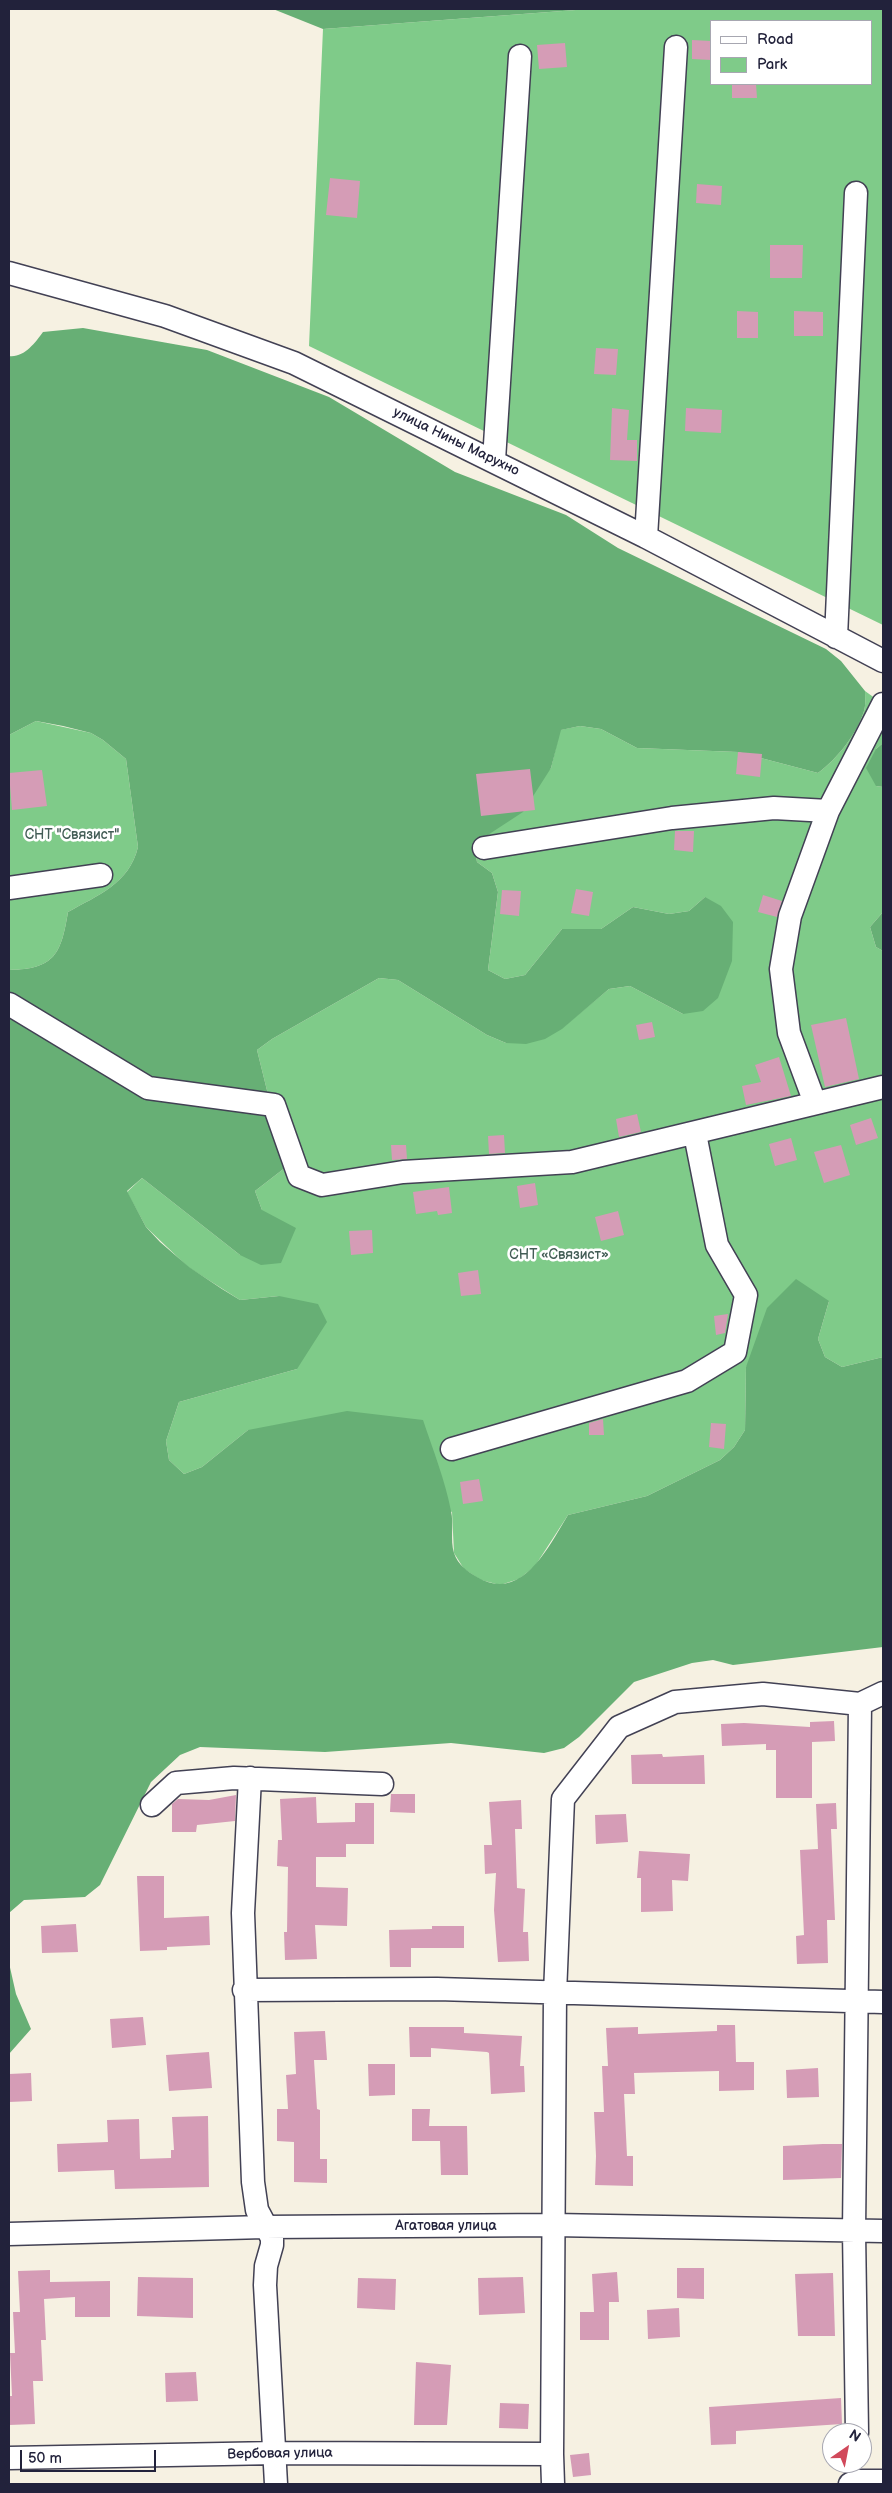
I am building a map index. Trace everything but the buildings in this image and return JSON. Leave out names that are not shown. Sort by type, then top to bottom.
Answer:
[{"type":"street","points":[[646,537],[676,47]]},
{"type":"street","points":[[494,460],[520,56]]},
{"type":"street","points":[[836,637],[856,193]]},
{"type":"street","name":"улица Нины Марухно","points":[[9,273],[165,316],[294,363],[494,460],[883,661]]},
{"type":"street","points":[[815,1103],[789,1033],[781,969],[790,916],[828,811],[883,704]]},
{"type":"street","points":[[484,848],[672,818],[774,808],[828,811]]},
{"type":"street","points":[[9,888],[100,875]]},
{"type":"street","points":[[9,1004],[148,1088],[274,1105],[299,1176],[322,1185],[403,1172],[572,1162],[695,1134],[883,1087]]},
{"type":"street","points":[[452,1449],[686,1382],[735,1352],[746,1295],[717,1245],[695,1134]]},
{"type":"street","points":[[553,2484],[555,1994],[563,1799],[620,1727],[675,1702],[763,1694],[860,1704],[883,1693]]},
{"type":"street","points":[[857,2423],[854,2231],[860,1704]]},
{"type":"street","points":[[152,1806],[176,1782],[250,1778],[382,1784]]},
{"type":"street","points":[[250,1778],[242,1913],[244,1990],[253,2182],[257,2210],[264,2227],[272,2238],[266,2266],[265,2285],[276,2453],[276,2484]]},
{"type":"street","points":[[244,1990],[437,1989],[856,2003],[883,2002]]},
{"type":"street","name":"Агатовая улица","points":[[9,2234],[264,2227],[554,2225],[883,2231]]},
{"type":"street","name":"Вербовая улица","points":[[9,2458],[276,2453],[552,2454]]},
{"type":"street","points":[[855,2476],[883,2482]]},
{"type":"green space","points":[[273,9],[589,9],[323,29]]},
{"type":"green space","points":[[589,9],[883,9],[883,625],[309,346],[323,29]]},
{"type":"green space","points":[[83,328],[207,350],[329,397],[455,472],[566,515],[618,548],[826,649],[841,661],[865,691],[865,709],[857,728],[839,753],[818,773],[738,752],[637,748],[601,729],[580,726],[561,730],[551,768],[523,812],[474,844],[477,862],[492,873],[498,892],[488,970],[505,979],[525,975],[562,929],[601,929],[633,907],[669,914],[689,911],[705,897],[721,906],[733,922],[732,961],[718,998],[703,1011],[683,1014],[630,986],[609,989],[562,1029],[545,1039],[526,1044],[506,1043],[487,1035],[398,980],[379,978],[272,1039],[257,1050],[286,1167],[255,1191],[262,1210],[296,1228],[281,1263],[261,1265],[240,1255],[142,1178],[127,1191],[146,1227],[160,1242],[189,1267],[222,1289],[240,1300],[279,1296],[318,1304],[327,1322],[297,1369],[179,1402],[166,1441],[169,1460],[184,1474],[202,1467],[248,1430],[347,1411],[423,1420],[448,1499],[452,1516],[453,1548],[458,1561],[477,1577],[493,1583],[508,1583],[521,1577],[532,1568],[552,1542],[568,1515],[647,1496],[720,1460],[734,1447],[745,1430],[746,1367],[767,1308],[796,1279],[829,1301],[818,1339],[825,1357],[842,1367],[883,1357],[883,1647],[733,1665],[713,1660],[692,1663],[634,1682],[579,1737],[564,1748],[544,1753],[451,1743],[325,1752],[200,1747],[180,1755],[151,1782],[100,1885],[85,1897],[24,1900],[9,1913],[9,970],[37,966],[53,956],[62,939],[68,912],[101,894],[120,879],[134,860],[138,847],[126,759],[103,740],[91,733],[63,726],[36,721],[9,735],[9,356],[20,355],[33,345],[43,332]]},
{"type":"green space","name":"СНТ «Связист»","points":[[865,691],[883,704],[883,743],[876,749],[876,786],[883,787],[883,912],[870,927],[876,947],[883,951],[883,1357],[842,1367],[825,1357],[818,1339],[829,1301],[746,1367],[745,1430],[734,1447],[720,1460],[647,1496],[568,1515],[535,1566],[519,1579],[500,1585],[481,1580],[464,1569],[454,1553],[452,1512],[248,1430],[202,1467],[184,1474],[169,1460],[166,1441],[179,1402],[297,1369],[279,1296],[240,1300],[188,1267],[146,1227],[127,1192],[142,1178],[240,1255],[262,1210],[255,1191],[286,1167],[257,1050],[272,1039],[379,978],[398,980],[487,1035],[506,1043],[562,1028],[609,989],[630,986],[683,1014],[705,897],[689,911],[669,914],[633,907],[601,929],[562,929],[525,975],[505,979],[488,970],[498,892],[492,873],[477,862],[474,844],[551,768],[560,730],[580,726],[601,729],[637,748],[738,752],[818,773],[839,753],[857,728],[865,709]]},
{"type":"green space","name":"СНТ \"Связист\"","points":[[36,721],[91,733],[103,740],[126,759],[138,847],[134,860],[120,879],[101,894],[68,912],[62,939],[53,956],[37,966],[9,970],[9,735]]},
{"type":"green space","points":[[883,743],[883,787],[876,786],[866,768],[876,749]]},
{"type":"green space","points":[[883,912],[883,951],[876,947],[870,927]]},
{"type":"green space","points":[[9,1963],[16,1994],[31,2029],[9,2054]]}]
